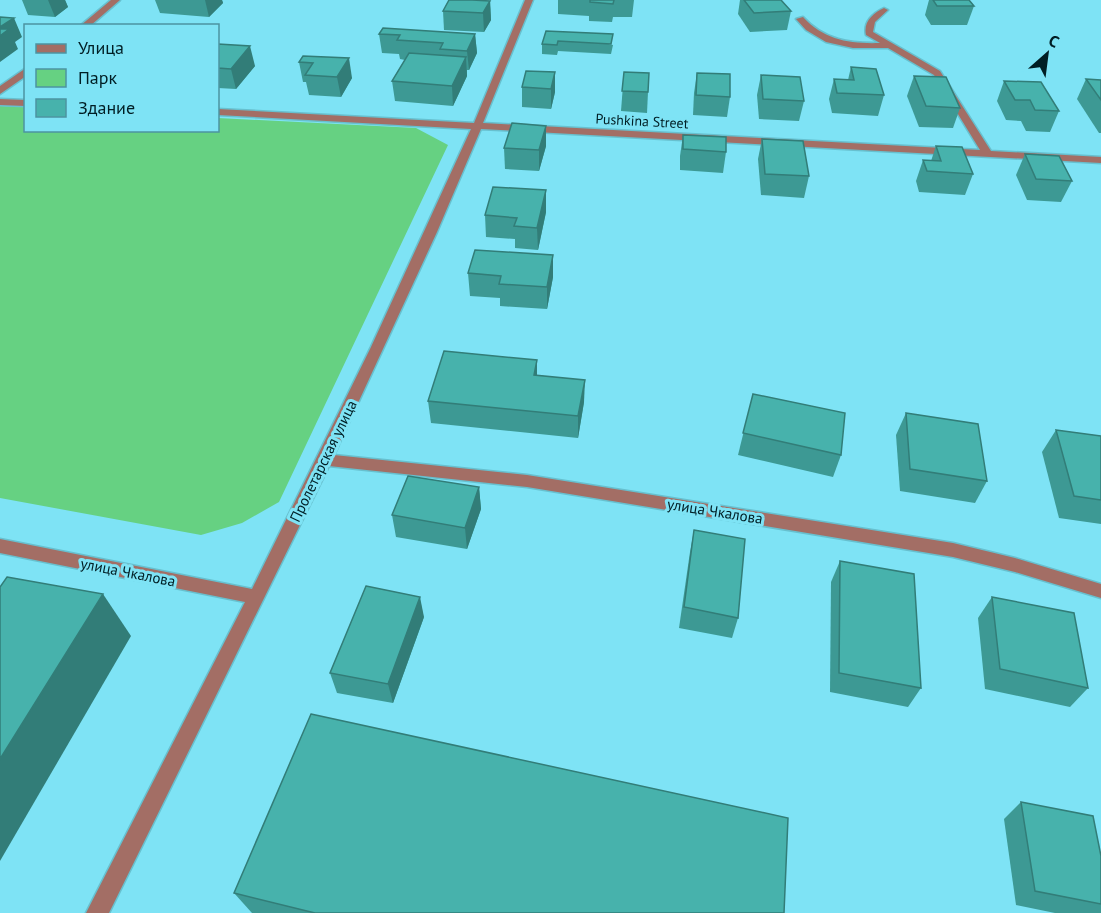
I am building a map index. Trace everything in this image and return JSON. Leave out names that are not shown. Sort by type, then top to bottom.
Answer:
[{"type":"street","points":[[86,24],[116,0]]},
{"type":"street","name":"Пролетарская улица","points":[[97,913],[324,460],[480,125],[529,0]]},
{"type":"street","points":[[884,10],[871,19],[868,26],[869,33],[937,72],[988,155]]},
{"type":"street","points":[[800,19],[807,28],[837,43],[865,47],[890,45]]},
{"type":"street","points":[[0,91],[24,73]]},
{"type":"street","points":[[0,102],[24,103]]},
{"type":"street","name":"Pushkina Street","points":[[219,112],[1101,160]]},
{"type":"street","name":"улица Чкалова","points":[[324,460],[527,481],[953,550],[1015,565],[1101,591]]},
{"type":"street","name":"улица Чкалова","points":[[0,546],[256,597]]},
{"type":"green space","points":[[0,106],[24,107],[24,132],[219,132],[219,118],[416,128],[448,145],[279,502],[242,523],[201,535],[0,498]]},
{"type":"building","points":[[449,0],[490,1],[483,13],[443,11]]},
{"type":"building","points":[[590,0],[614,0],[613,4],[590,2]]},
{"type":"building","points":[[744,0],[781,0],[791,11],[754,13]]},
{"type":"building","points":[[933,0],[969,0],[974,6],[937,6]]},
{"type":"building","points":[[0,17],[14,18],[0,27]]},
{"type":"building","points":[[383,28],[475,34],[467,51],[440,49],[443,43],[397,40],[400,35],[379,34]]},
{"type":"building","points":[[0,29],[9,29],[0,36]]},
{"type":"building","points":[[546,31],[613,34],[611,44],[558,41],[557,45],[542,44]]},
{"type":"building","points":[[219,44],[250,46],[231,69],[219,68]]},
{"type":"building","points":[[409,53],[466,57],[452,86],[392,81]]},
{"type":"building","points":[[303,56],[349,58],[337,77],[305,75],[313,63],[299,62]]},
{"type":"building","points":[[851,67],[876,69],[884,95],[837,93],[834,79],[854,80]]},
{"type":"building","points":[[526,71],[555,72],[551,89],[522,87]]},
{"type":"building","points":[[624,72],[649,73],[648,92],[622,91]]},
{"type":"building","points":[[697,73],[730,74],[730,97],[696,95]]},
{"type":"building","points":[[761,75],[800,77],[804,101],[763,99]]},
{"type":"building","points":[[914,76],[946,77],[960,108],[926,106]]},
{"type":"building","points":[[1086,79],[1101,80],[1101,100]]},
{"type":"building","points":[[1004,81],[1041,82],[1059,111],[1035,110],[1030,100],[1015,100]]},
{"type":"building","points":[[512,123],[546,126],[539,150],[504,148]]},
{"type":"building","points":[[683,135],[726,137],[726,152],[683,149]]},
{"type":"building","points":[[762,139],[803,141],[809,176],[765,174]]},
{"type":"building","points":[[936,146],[962,147],[973,174],[927,171],[923,160],[941,161]]},
{"type":"building","points":[[1025,154],[1059,156],[1072,181],[1036,179]]},
{"type":"building","points":[[493,187],[546,190],[537,228],[514,226],[517,218],[485,215]]},
{"type":"building","points":[[475,250],[553,255],[547,287],[499,284],[501,276],[468,273]]},
{"type":"building","points":[[444,351],[537,360],[534,375],[585,380],[578,416],[428,401]]},
{"type":"building","points":[[753,394],[845,413],[841,455],[743,433]]},
{"type":"building","points":[[906,413],[978,424],[987,481],[910,469]]},
{"type":"building","points":[[1056,430],[1101,436],[1101,500],[1074,496]]},
{"type":"building","points":[[408,476],[479,487],[465,528],[392,515]]},
{"type":"building","points":[[694,530],[745,539],[738,618],[684,607]]},
{"type":"building","points":[[840,561],[914,574],[921,688],[839,673]]},
{"type":"building","points":[[7,577],[103,594],[0,759],[0,587]]},
{"type":"building","points":[[366,586],[420,597],[388,684],[330,673]]},
{"type":"building","points":[[992,597],[1074,613],[1088,688],[1000,669]]},
{"type":"building","points":[[311,714],[788,818],[784,913],[315,913],[234,893]]},
{"type":"building","points":[[1021,802],[1093,816],[1101,856],[1101,904],[1035,891]]}]
